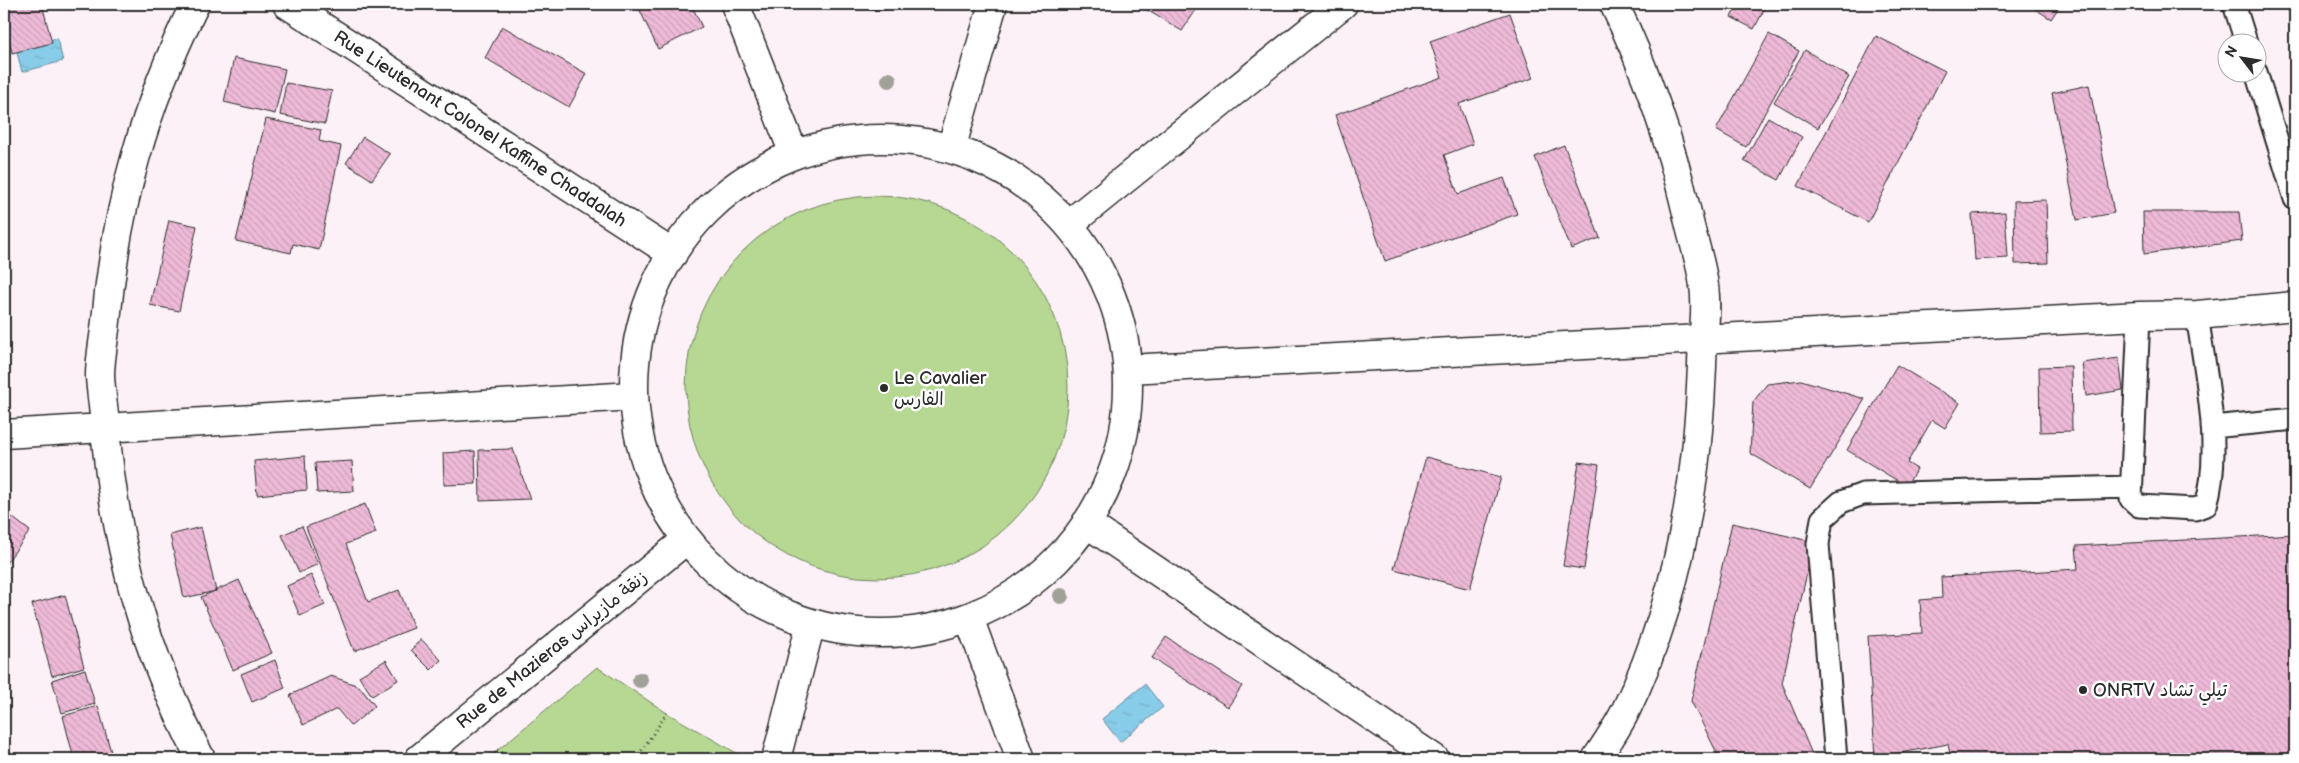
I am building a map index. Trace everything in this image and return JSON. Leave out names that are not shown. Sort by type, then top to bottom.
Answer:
[{"type":"street","points":[[195,4],[171,54],[148,112],[130,171],[112,262],[100,376],[114,509],[130,582],[146,635],[166,687],[201,759]]},
{"type":"street","name":"Rue Lieutenant Colonel Kaffine Chaddalah","points":[[287,4],[673,254]]},
{"type":"street","points":[[735,4],[794,154]]},
{"type":"street","points":[[951,149],[993,4]]},
{"type":"street","points":[[1069,224],[1343,4]]},
{"type":"street","points":[[1596,759],[1624,713],[1639,680],[1652,647],[1674,578],[1690,508],[1695,472],[1704,340],[1705,288],[1696,243],[1687,216],[1675,161],[1648,80],[1614,4]]},
{"type":"street","points":[[890,139],[951,149],[996,166],[1016,179],[1069,224],[1093,260],[1108,288],[1127,351],[1128,369],[1124,430],[1110,477],[1086,523],[1050,565],[1006,599],[969,618],[930,629],[875,634],[848,632],[794,619],[767,607],[742,592],[719,574],[686,540],[665,508],[653,484],[638,431],[633,396],[636,351],[642,325],[660,277],[688,233],[720,200],[758,172],[794,154],[830,144],[890,139]]},
{"type":"street","points":[[1128,369],[2139,316],[2197,315],[2295,306]]},
{"type":"street","points":[[4,434],[633,396]]},
{"type":"street","points":[[1086,523],[1435,759]]},
{"type":"street","name":"Rue de Mazieras زنقة مازيراس","points":[[419,759],[686,540]]},
{"type":"street","points":[[969,618],[1022,759]]},
{"type":"street","points":[[776,759],[811,623]]},
{"type":"lane","points":[[2234,4],[2243,32]]},
{"type":"lane","points":[[2259,82],[2295,198]]},
{"type":"lane","points":[[2139,316],[2131,498],[2139,506],[2195,509],[2206,505],[2211,487],[2212,427],[2197,315]]},
{"type":"lane","points":[[2212,427],[2295,419]]},
{"type":"lane","points":[[1836,759],[1818,544],[1822,519],[1841,502],[1863,494],[2130,487]]},
{"type":"path","points":[[636,759],[667,713]]},
{"type":"path","points":[[498,750],[512,759]]},
{"type":"green space","points":[[877,196],[914,200],[950,211],[983,228],[1012,252],[1036,281],[1053,314],[1064,350],[1068,387],[1064,424],[1053,460],[1036,493],[1012,522],[983,546],[950,563],[914,574],[877,578],[840,574],[804,563],[771,546],[742,522],[718,493],[701,460],[690,424],[686,387],[690,350],[701,314],[718,281],[742,252],[771,228],[804,211],[840,200]]},
{"type":"green space","points":[[597,667],[667,713],[740,755],[739,759],[487,759]]},
{"type":"water","points":[[57,38],[63,61],[22,72],[16,49]]},
{"type":"water","points":[[1145,684],[1163,707],[1120,742],[1102,719]]},
{"type":"building","points":[[4,4],[42,4],[52,43],[12,53],[4,19]]},
{"type":"building","points":[[637,4],[691,4],[702,27],[658,49]]},
{"type":"building","points":[[869,4],[908,4],[908,9],[869,10]]},
{"type":"building","points":[[1137,4],[1200,4],[1182,31]]},
{"type":"building","points":[[1738,4],[1767,4],[1754,29],[1731,17]]},
{"type":"building","points":[[2027,4],[2061,4],[2051,19]]},
{"type":"building","points":[[2287,4],[2295,4],[2295,35]]},
{"type":"building","points":[[1510,13],[1533,78],[1459,104],[1473,144],[1444,155],[1458,194],[1504,178],[1517,214],[1385,261],[1335,115],[1442,77],[1430,41]]},
{"type":"building","points":[[502,26],[587,74],[569,107],[485,58]]},
{"type":"building","points":[[1769,34],[1799,51],[1746,147],[1716,130]]},
{"type":"building","points":[[1876,36],[1945,71],[1868,222],[1798,186]]},
{"type":"building","points":[[1805,50],[1849,77],[1818,128],[1774,102]]},
{"type":"building","points":[[234,58],[285,69],[275,114],[224,102]]},
{"type":"building","points":[[286,83],[332,91],[325,124],[280,115]]},
{"type":"building","points":[[2089,85],[2114,213],[2077,220],[2052,93]]},
{"type":"building","points":[[1768,117],[1802,137],[1779,180],[1744,161]]},
{"type":"building","points":[[266,119],[321,130],[319,141],[341,146],[319,250],[293,244],[291,253],[236,241]]},
{"type":"building","points":[[363,137],[390,154],[372,180],[346,163]]},
{"type":"building","points":[[1564,145],[1600,238],[1571,249],[1535,157]]},
{"type":"building","points":[[2046,200],[2048,263],[2015,264],[2014,201]]},
{"type":"building","points":[[2005,212],[2008,258],[1975,260],[1972,214]]},
{"type":"building","points":[[2143,212],[2239,212],[2242,241],[2144,254]]},
{"type":"building","points":[[169,220],[197,226],[179,311],[150,305]]},
{"type":"building","points":[[2119,358],[2123,390],[2086,396],[2082,363]]},
{"type":"building","points":[[1897,365],[1960,403],[1945,428],[1932,420],[1907,463],[1917,469],[1906,486],[1847,450]]},
{"type":"building","points":[[2071,366],[2072,431],[2040,432],[2039,367]]},
{"type":"building","points":[[1801,380],[1865,399],[1810,489],[1750,453],[1753,402],[1767,384]]},
{"type":"building","points":[[513,449],[530,499],[480,501],[479,450]]},
{"type":"building","points":[[475,451],[476,484],[444,485],[443,453]]},
{"type":"building","points":[[305,456],[307,490],[257,495],[254,461]]},
{"type":"building","points":[[1426,457],[1501,477],[1470,589],[1394,569]]},
{"type":"building","points":[[352,461],[354,491],[317,493],[315,463]]},
{"type":"building","points":[[1579,462],[1599,465],[1584,569],[1563,566]]},
{"type":"building","points":[[365,504],[376,533],[346,544],[368,602],[399,590],[414,628],[354,651],[306,527]]},
{"type":"building","points":[[4,511],[30,531],[4,566]]},
{"type":"building","points":[[1732,523],[1814,542],[1782,683],[1814,759],[1720,759],[1691,701]]},
{"type":"building","points":[[302,526],[318,564],[299,573],[282,535]]},
{"type":"building","points":[[201,527],[216,591],[184,598],[170,535]]},
{"type":"building","name":"ONRTV تيلي تشاد","points":[[2295,534],[2295,759],[1951,759],[1948,744],[1875,758],[1868,636],[1922,633],[1920,600],[1942,598],[1941,577],[2078,569],[2076,546]]},
{"type":"building","points":[[311,575],[325,605],[300,616],[287,586]]},
{"type":"building","points":[[239,580],[272,653],[233,670],[201,597]]},
{"type":"building","points":[[65,595],[84,667],[52,676],[32,604]]},
{"type":"building","points":[[1166,637],[1242,686],[1228,707],[1152,658]]},
{"type":"building","points":[[421,639],[441,660],[431,670],[411,650]]},
{"type":"building","points":[[275,660],[285,688],[252,702],[241,674]]},
{"type":"building","points":[[386,660],[398,680],[372,696],[359,676]]},
{"type":"building","points":[[85,669],[95,704],[62,713],[52,680]]},
{"type":"building","points":[[331,676],[359,686],[375,706],[351,726],[337,709],[303,725],[290,695]]},
{"type":"building","points":[[98,706],[113,759],[74,759],[63,716]]},
{"type":"place","name":"Le Cavalier الفارس","points":[[884,388]]},
{"type":"place","name":"ONRTV تيلي تشاد","points":[[2083,690]]}]
